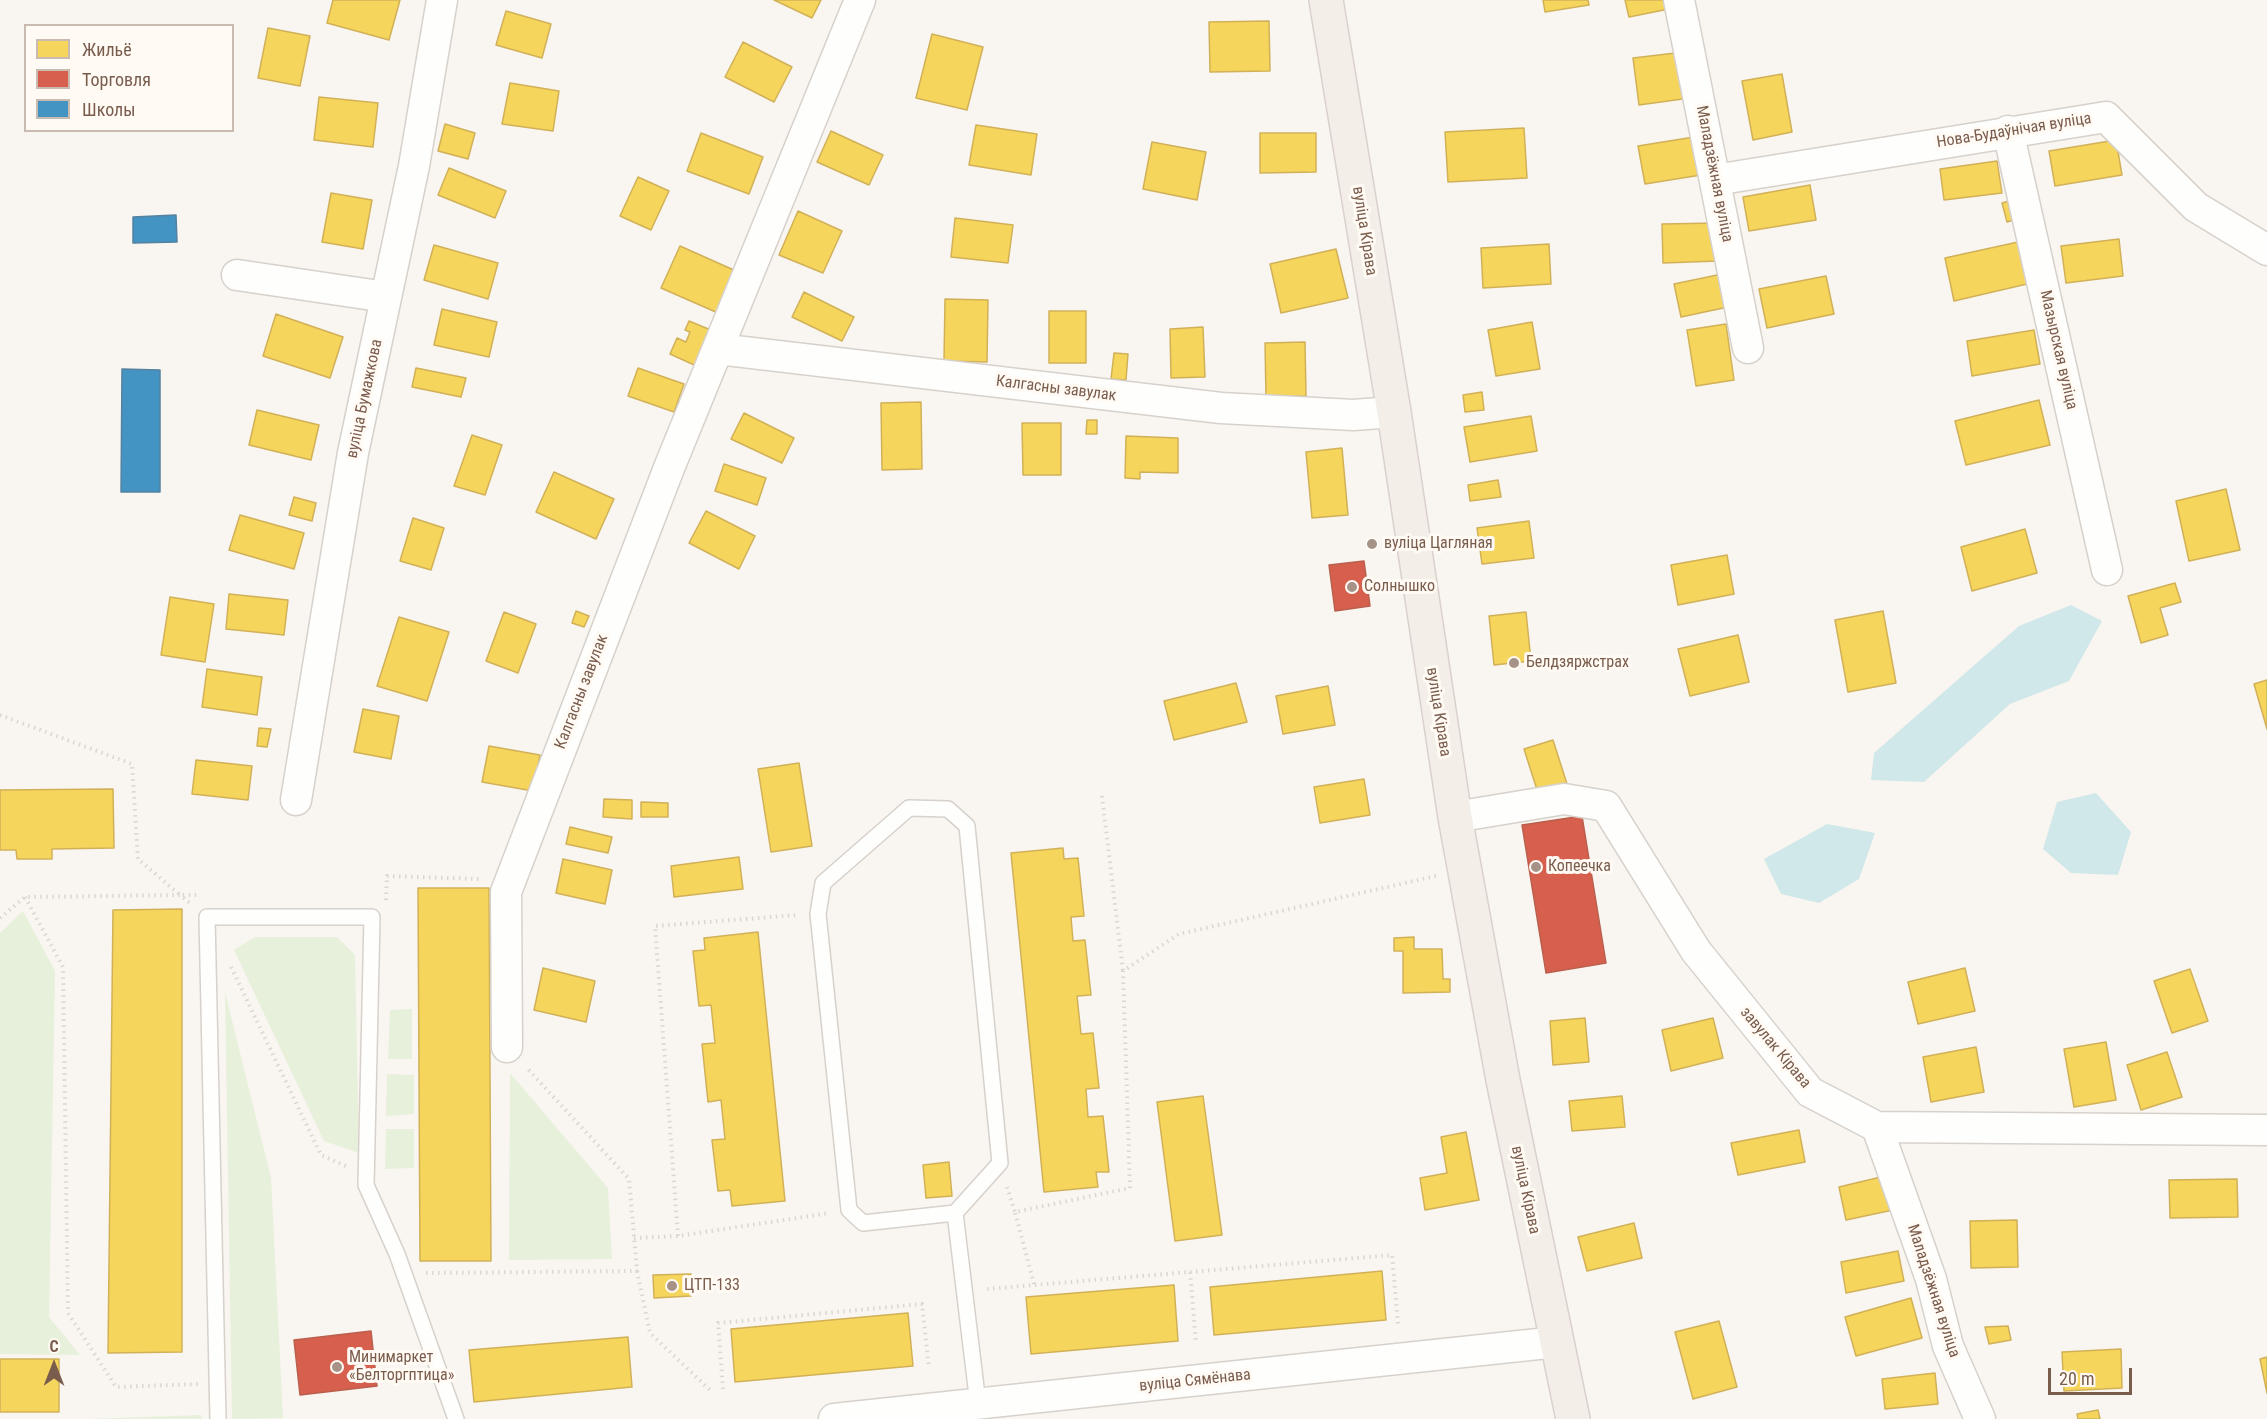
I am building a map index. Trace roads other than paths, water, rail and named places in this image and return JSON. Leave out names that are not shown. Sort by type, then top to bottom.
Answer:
[{"type":"main road","name":"вуліца Кірава","points":[[1326,0],[1394,412],[1455,818],[1503,1080],[1573,1419]]},
{"type":"street","name":"вуліца Бумажкова","points":[[296,801],[353,453],[414,166],[442,0]]},
{"type":"street","name":"Калгасны завулак","points":[[507,1047],[506,892],[669,468],[860,0]]},
{"type":"street","name":"Маладзёжная вуліца","points":[[1679,0],[1748,348]]},
{"type":"street","name":"Нова-Будаўнічая вуліца","points":[[1715,180],[2106,117],[2196,207],[2267,250]]},
{"type":"street","name":"Мазырская вуліца","points":[[2008,131],[2107,570]]},
{"type":"street","points":[[237,275],[386,297]]},
{"type":"street","name":"Калгасны завулак","points":[[718,349],[1221,408],[1353,415],[1394,412]]},
{"type":"street","name":"завулак Кірава","points":[[1455,818],[1564,799],[1606,806],[1695,951],[1810,1092],[1877,1127],[2267,1130]]},
{"type":"street","name":"Маладзёжная вуліца","points":[[1877,1127],[1931,1279],[1947,1346],[1980,1419]]},
{"type":"street","name":"вуліца Сямёнава","points":[[834,1419],[1557,1342]]},
{"type":"lane","points":[[955,1213],[863,1223],[849,1210],[818,914],[823,883],[909,808],[948,809],[967,826],[1000,1163],[955,1213],[978,1404]]},
{"type":"lane","points":[[218,1419],[207,917],[372,917],[366,1185],[397,1254],[456,1419]]},
{"type":"water","points":[[2071,605],[2102,621],[2069,681],[2010,704],[1924,782],[1871,780],[1874,753],[2019,626]]},
{"type":"water","points":[[2096,793],[2131,832],[2118,875],[2071,873],[2043,849],[2057,802]]},
{"type":"water","points":[[1827,824],[1875,833],[1859,879],[1819,903],[1781,894],[1764,859]]},
{"type":"place","name":"вуліца Цагляная","points":[[1372,544]]},
{"type":"place","name":"Солнышко","points":[[1352,587]]},
{"type":"place","name":"Белдзяржстрах","points":[[1514,663]]},
{"type":"place","name":"Копеечка","points":[[1536,867]]},
{"type":"place","name":"ЦТП-133","points":[[672,1286]]},
{"type":"place","name":"Минимаркет «Белторгптица»","points":[[337,1367]]}]
